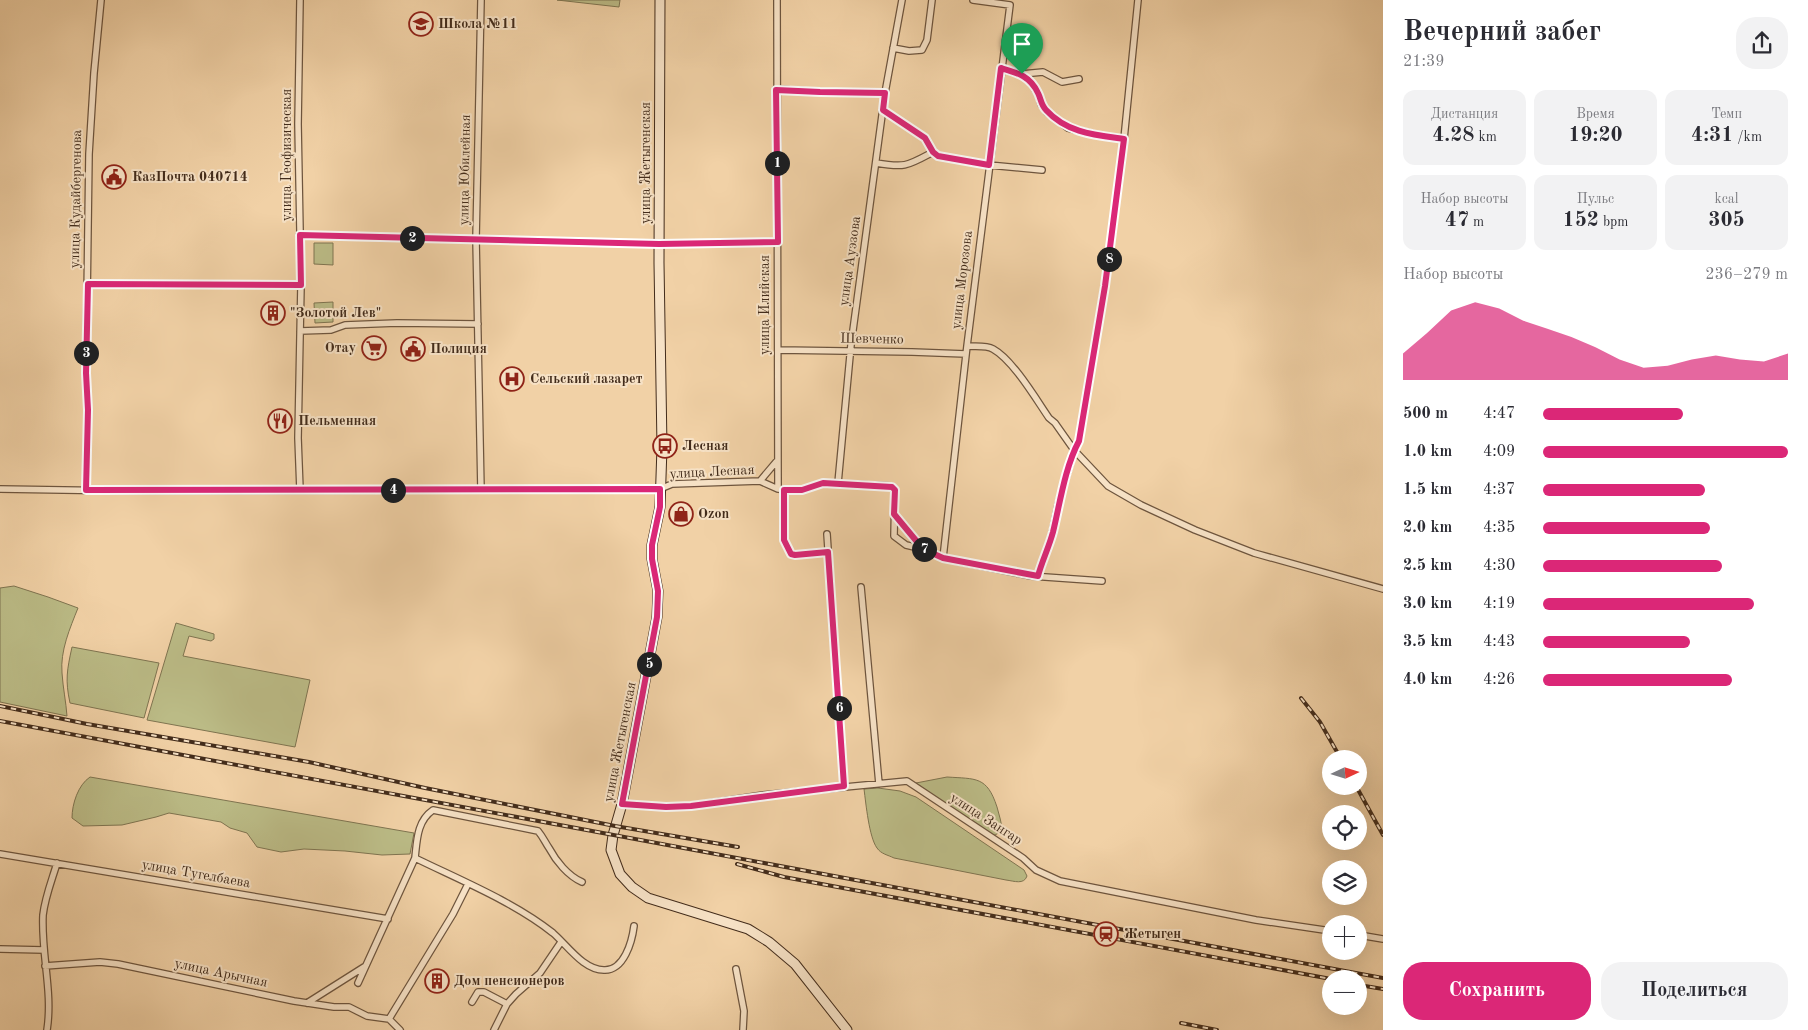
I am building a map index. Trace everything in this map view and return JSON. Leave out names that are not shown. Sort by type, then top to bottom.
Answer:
[{"type":"main road","name":"улица Жетыгенская","points":[[660,0],[659,244],[662,447],[660,507],[652,545],[652,559],[658,591],[657,617],[622,804],[613,835],[611,850],[620,874],[632,887],[648,898],[748,930],[769,942],[795,964],[847,1030]]},
{"type":"street","name":"улица Кудайбергенова","points":[[86,490],[90,138],[94,73],[102,0]]},
{"type":"street","name":"улица Геофизическая","points":[[300,0],[298,124],[301,285],[298,438],[300,490]]},
{"type":"street","name":"улица Юбилейная","points":[[481,0],[476,239],[481,490]]},
{"type":"street","name":"улица Илийская","points":[[777,0],[778,350],[776,462],[781,490],[784,540],[791,554],[828,552]]},
{"type":"street","name":"улица Ауэзова","points":[[838,483],[850,351],[885,93],[902,0]]},
{"type":"street","points":[[894,48],[909,51],[922,50],[927,40],[932,0]]},
{"type":"street","name":"улица Морозова","points":[[943,558],[966,354],[1010,5],[972,0]]},
{"type":"street","points":[[1038,576],[1052,534],[1058,505],[1074,450],[1079,441],[1105,286],[1124,139],[1138,0]]},
{"type":"street","points":[[1001,68],[1022,74],[1043,72],[1062,82],[1079,80]]},
{"type":"street","points":[[1022,74],[1035,87],[1041,104],[1047,112],[1068,128],[1124,139]]},
{"type":"street","points":[[776,90],[885,93]]},
{"type":"street","points":[[883,110],[925,138],[933,152],[938,156],[989,165],[1042,170]]},
{"type":"street","points":[[876,164],[908,166],[933,152]]},
{"type":"street","points":[[300,235],[659,244],[778,242]]},
{"type":"street","points":[[88,284],[301,285]]},
{"type":"street","points":[[300,331],[331,330],[345,325],[398,323],[478,324]]},
{"type":"street","points":[[967,346],[992,348],[1000,354],[1023,381],[1074,450],[1108,486],[1141,505],[1184,525],[1254,553],[1383,589]]},
{"type":"street","name":"Шевченко","points":[[778,350],[966,354]]},
{"type":"street","points":[[760,481],[776,462]]},
{"type":"street","name":"улица Лесная","points":[[0,489],[660,489],[672,484],[760,481],[781,490],[802,490],[823,483],[838,483]]},
{"type":"street","points":[[838,483],[892,487],[895,490],[894,536],[906,545],[923,549],[943,558],[1038,576],[1102,581]]},
{"type":"street","points":[[894,514],[923,549]]},
{"type":"street","points":[[828,534],[844,786]]},
{"type":"street","points":[[861,587],[879,784]]},
{"type":"street","name":"улица Зангар","points":[[622,804],[666,807],[691,806],[844,786],[907,781],[1023,858],[1036,870],[1060,881],[1256,920],[1322,930]]},
{"type":"street","points":[[358,983],[415,858],[423,820],[433,810],[538,831],[544,837],[560,864],[577,880],[582,882]]},
{"type":"street","name":"улица Тугелбаева","points":[[0,854],[388,919]]},
{"type":"street","points":[[415,858],[522,912],[545,927],[594,968],[602,971],[618,966],[627,951],[634,926]]},
{"type":"street","points":[[47,1030],[50,1006],[44,950],[45,903],[57,863]]},
{"type":"street","points":[[400,1030],[390,1019],[468,884]]},
{"type":"street","points":[[1367,936],[1383,939]]},
{"type":"street","points":[[494,1030],[507,1004],[540,973],[561,942]]},
{"type":"street","points":[[0,949],[44,950]]},
{"type":"street","name":"улица Арычная","points":[[45,966],[108,962],[307,1003],[349,1007],[367,1016],[390,1019]]},
{"type":"street","points":[[307,1003],[366,966]]},
{"type":"street","points":[[736,969],[744,1011],[743,1030]]},
{"type":"street","points":[[472,1002],[478,992],[484,992],[507,1004]]},
{"type":"green space","points":[[557,0],[620,0],[619,7]]},
{"type":"green space","points":[[314,243],[333,243],[333,265],[314,264]]},
{"type":"green space","points":[[333,302],[333,322],[315,323],[314,303]]},
{"type":"green space","points":[[14,586],[78,608],[66,640],[62,665],[67,716],[0,702],[0,588]]},
{"type":"green space","points":[[176,623],[214,634],[214,639],[211,641],[189,636],[183,656],[310,680],[295,747],[147,720]]},
{"type":"green space","points":[[72,647],[159,663],[144,718],[70,703],[67,675]]},
{"type":"green space","points":[[90,777],[414,833],[410,854],[382,855],[304,849],[281,852],[257,847],[247,833],[230,828],[221,822],[169,813],[122,825],[83,826],[72,818],[72,813],[79,790]]},
{"type":"green space","points":[[947,777],[973,779],[984,784],[997,807],[1002,831],[991,835],[916,783]]},
{"type":"green space","points":[[878,788],[900,791],[916,797],[1024,870],[1027,876],[1026,879],[1018,882],[1006,880],[894,858],[883,853],[874,843],[868,820],[864,789]]},
{"type":"railway","points":[[1301,698],[1320,722],[1336,750]]},
{"type":"railway","points":[[0,706],[87,724],[309,762],[425,788],[615,826],[738,847]]},
{"type":"railway","points":[[0,721],[1383,978]]},
{"type":"railway","points":[[1361,795],[1383,835]]},
{"type":"railway","points":[[737,864],[784,877],[1322,977]]},
{"type":"railway","points":[[1367,986],[1383,989]]},
{"type":"railway","points":[[1181,1023],[1217,1030]]},
{"type":"place","name":"Школа №11","points":[[421,24]]},
{"type":"place","name":"КазПочта 040714","points":[[114,177]]},
{"type":"place","name":"\"Золотой Лев\"","points":[[273,313]]},
{"type":"place","name":"Отау","points":[[374,348]]},
{"type":"place","name":"Полиция","points":[[413,349]]},
{"type":"place","name":"Сельский лазарет","points":[[512,379]]},
{"type":"place","name":"Пельменная","points":[[280,421]]},
{"type":"place","name":"Лесная","points":[[665,446]]},
{"type":"place","name":"Ozon","points":[[681,514]]},
{"type":"place","name":"Жетыген","points":[[1106,934]]},
{"type":"place","name":"Дом пенсионеров","points":[[437,981]]},
{"type":"route","points":[[1001,68],[1022,74],[1035,87],[1040,96],[1041,104],[1047,112],[1068,128],[1124,139],[1112,240],[1079,441],[1074,450],[1058,505],[1052,534],[1038,576],[943,558],[923,549],[894,514],[895,490],[891,486],[821,483],[802,490],[784,490],[784,540],[791,554],[828,552],[844,786],[691,806],[666,807],[622,804],[657,617],[658,591],[652,559],[652,545],[660,507],[660,489],[86,490],[88,439],[86,373],[88,284],[172,286],[301,285],[300,235],[659,244],[778,242],[776,90],[885,93],[883,110],[925,138],[933,152],[938,156],[989,165],[1001,68]]}]
